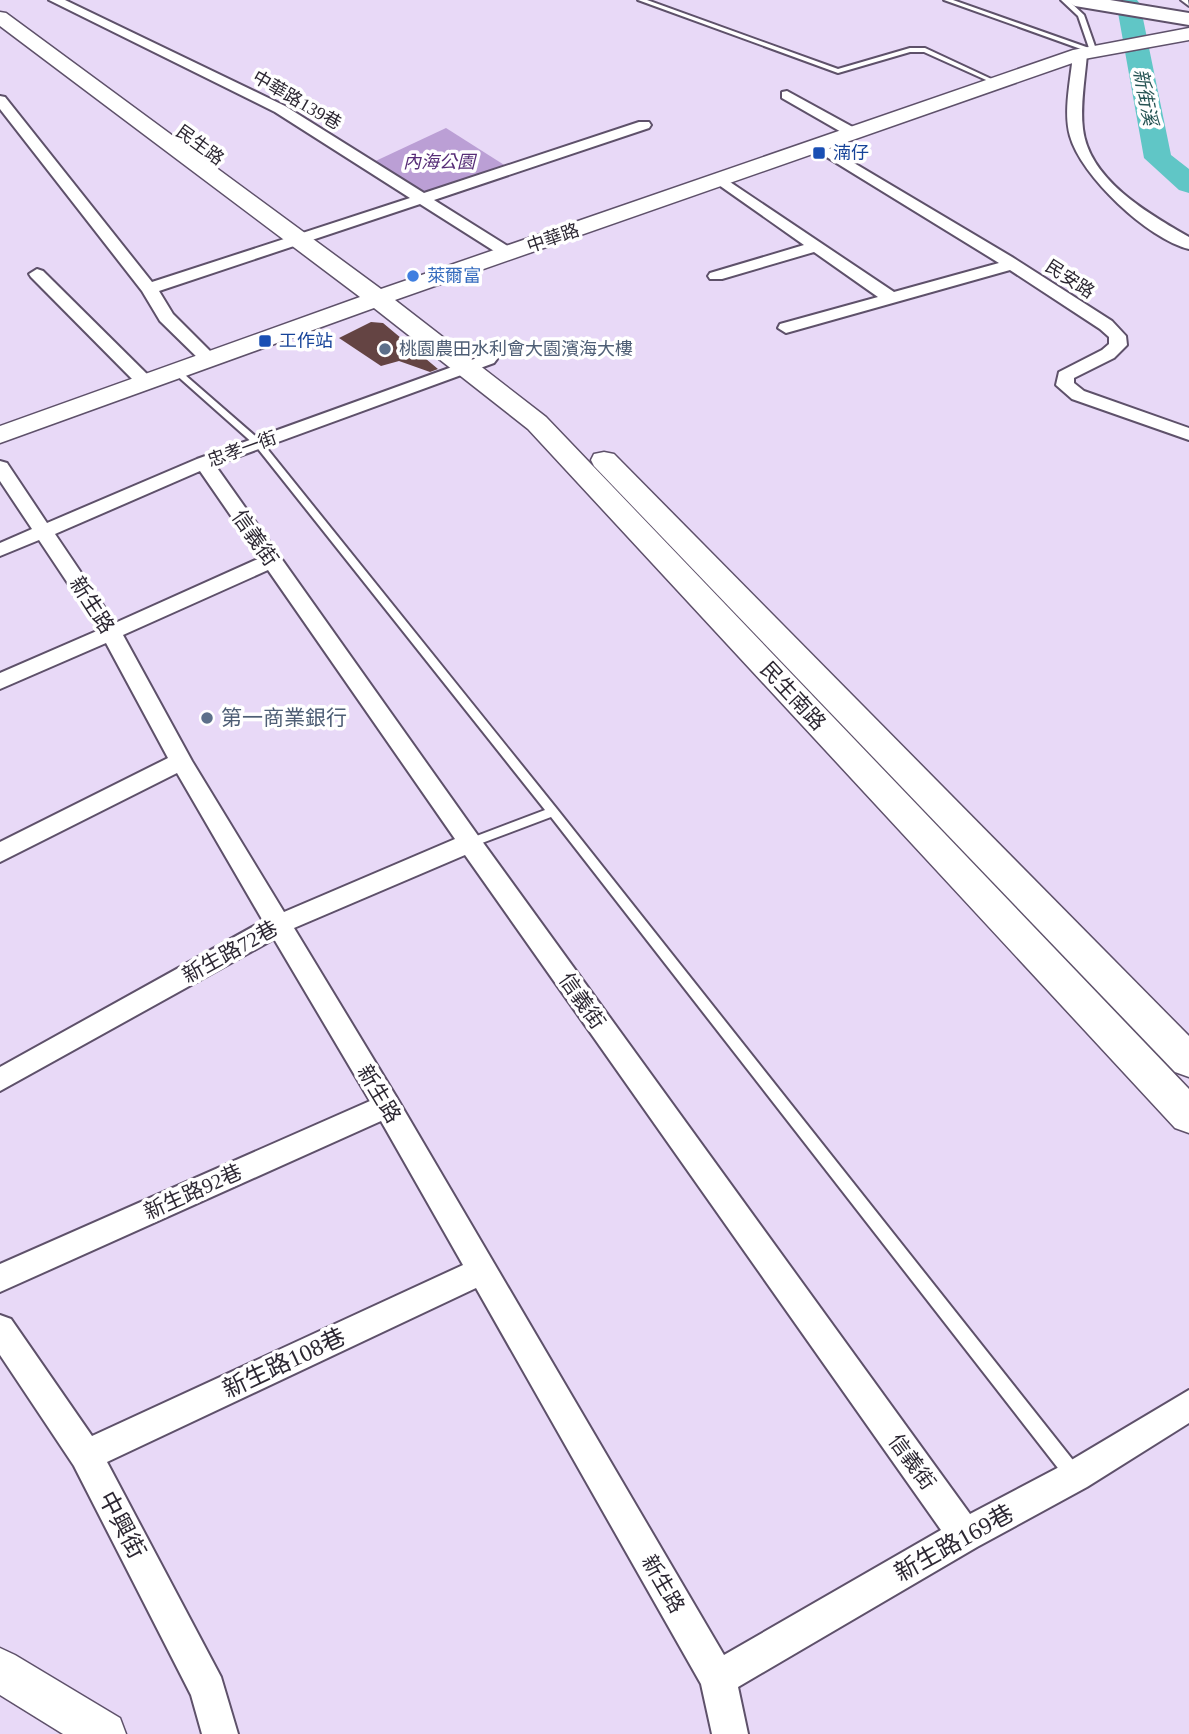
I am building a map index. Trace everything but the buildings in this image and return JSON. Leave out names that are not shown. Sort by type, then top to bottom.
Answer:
[{"type":"highway","points":[[1075,0],[1189,19]]},
{"type":"main road","name":"民生路","points":[[1,0],[387,295]]},
{"type":"main road","name":"民生路","points":[[0,17],[308,234]]},
{"type":"main road","name":"中華路","points":[[0,435],[387,295],[997,83],[1094,52],[1189,34]]},
{"type":"main road","name":"民生南路","points":[[387,295],[476,363],[557,412],[1189,1061]]},
{"type":"main road","name":"民生南路","points":[[476,363],[537,423],[1189,1116]]},
{"type":"street","name":"中華路139巷","points":[[55,0],[280,109],[508,253]]},
{"type":"street","points":[[1094,52],[1076,135],[1090,162],[1121,197],[1152,222],[1189,244]]},
{"type":"street","points":[[787,95],[855,134]]},
{"type":"street","points":[[0,100],[149,289],[166,317],[209,359]]},
{"type":"street","points":[[149,289],[308,234],[644,125]]},
{"type":"street","name":"民安路","points":[[817,145],[1106,325],[1117,336],[1118,345],[1108,354],[1071,372],[1066,376],[1065,385],[1078,395],[1189,434]]},
{"type":"street","points":[[721,180],[891,298]]},
{"type":"street","points":[[716,276],[817,247]]},
{"type":"street","points":[[786,328],[1012,264]]},
{"type":"street","points":[[37,274],[146,383]]},
{"type":"street","name":"忠孝一街","points":[[0,550],[204,463],[476,363]]},
{"type":"street","name":"信義街","points":[[204,463],[271,561],[420,766],[470,843],[965,1535]]},
{"type":"street","name":"新生路","points":[[0,467],[112,634],[181,761],[387,1106],[718,1679],[730,1734]]},
{"type":"street","points":[[0,682],[271,561]]},
{"type":"street","points":[[0,853],[181,761]]},
{"type":"street","name":"新生路72巷","points":[[0,1080],[277,925],[470,843]]},
{"type":"street","name":"新生路92巷","points":[[0,1278],[387,1106]]},
{"type":"street","name":"新生路108巷","points":[[86,1455],[482,1271]]},
{"type":"street","name":"中興街","points":[[0,1329],[86,1455],[208,1689],[220,1734]]},
{"type":"street","name":"新生路169巷","points":[[718,1679],[965,1535],[1075,1476],[1189,1405]]},
{"type":"street","points":[[0,1670],[104,1734]]},
{"type":"lane","points":[[641,0],[838,71],[910,50],[925,50],[997,83]]},
{"type":"lane","points":[[947,0],[1094,52]]},
{"type":"lane","points":[[1064,0],[1081,15],[1094,52]]},
{"type":"lane","points":[[1184,0],[1189,4]]},
{"type":"lane","points":[[177,371],[258,443],[553,811],[1075,1476]]},
{"type":"lane","points":[[470,843],[553,811]]},
{"type":"green space","name":"內海公園","points":[[446,128],[509,168],[418,198],[367,165]]},
{"type":"waterway","name":"新街溪","points":[[1122,0],[1128,4],[1158,158],[1189,184]]},
{"type":"place","name":"湳仔","points":[[819,153]]},
{"type":"place","name":"萊爾富","points":[[413,276]]},
{"type":"place","name":"工作站","points":[[265,341]]},
{"type":"place","name":"桃園農田水利會大園濱海大樓","points":[[385,349]]},
{"type":"place","name":"第一商業銀行","points":[[207,718]]}]
